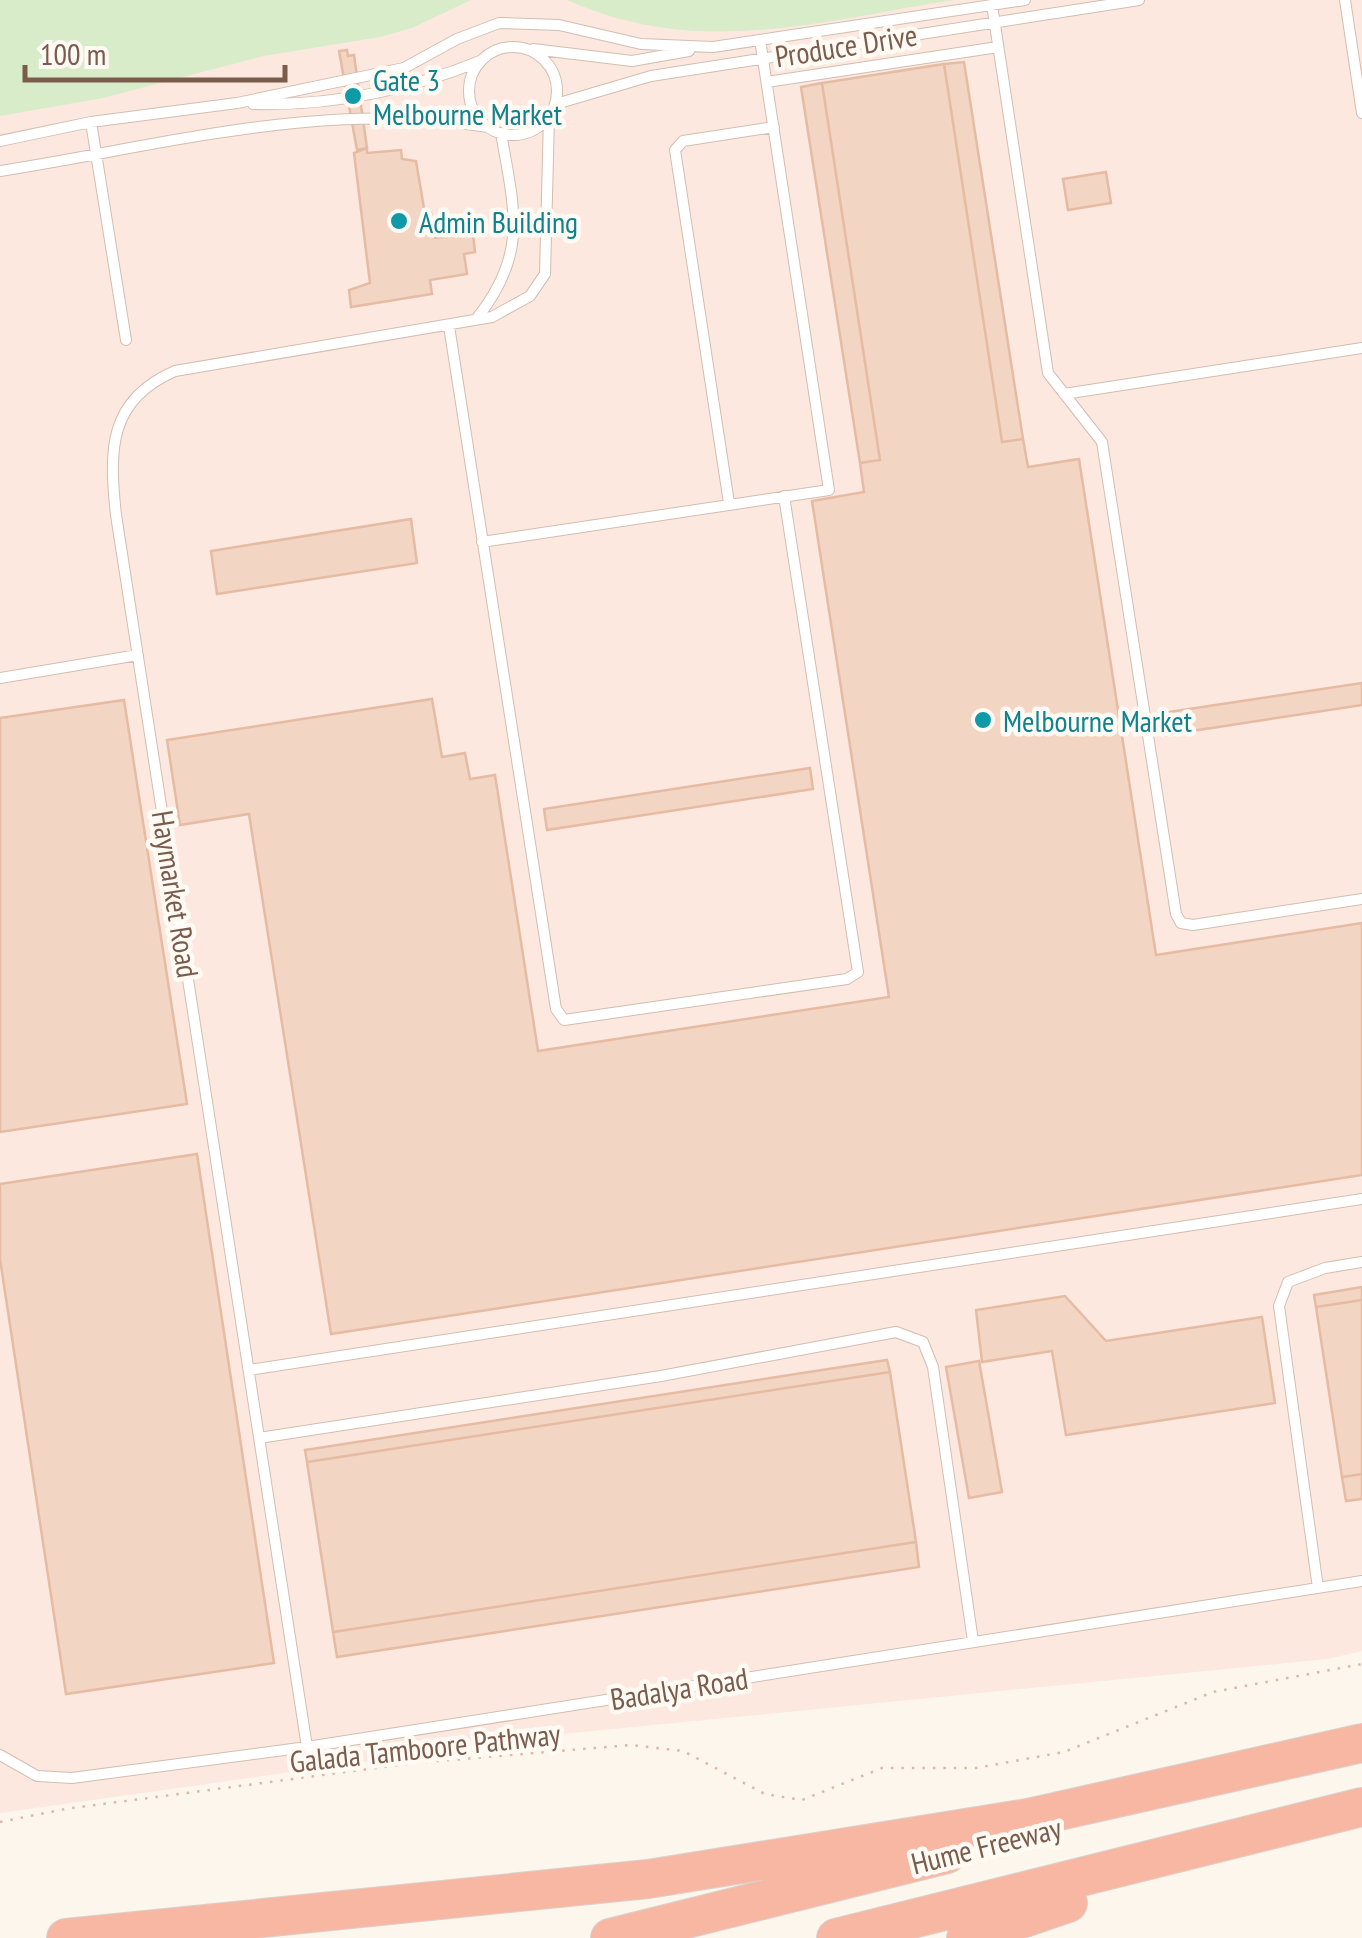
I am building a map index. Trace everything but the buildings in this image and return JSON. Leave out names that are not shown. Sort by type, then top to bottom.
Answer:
[{"type":"highway","points":[[66,1938],[648,1880],[1028,1818],[1362,1743]]},
{"type":"highway","name":"Hume Freeway","points":[[610,1938],[1362,1752]]},
{"type":"highway","name":"Hume Freeway","points":[[836,1938],[1362,1807]]},
{"type":"highway","points":[[966,1938],[1306,1822]]},
{"type":"lane","name":"Produce Drive","points":[[522,48],[632,60],[1025,0]]},
{"type":"lane","name":"Produce Drive","points":[[556,104],[651,76],[1139,0]]},
{"type":"lane","points":[[1345,0],[1358,56],[1362,113]]},
{"type":"lane","points":[[992,5],[1048,373],[1102,442],[1177,918],[1193,925],[1362,899]]},
{"type":"lane","name":"Produce Drive","points":[[0,141],[91,122],[237,103],[404,68],[456,39],[500,24],[560,25],[642,44],[713,47]]},
{"type":"lane","points":[[482,542],[830,490],[760,40]]},
{"type":"lane","points":[[767,82],[998,46]]},
{"type":"lane","points":[[0,171],[300,120],[408,118],[488,127],[501,133],[528,133],[549,118],[556,104],[558,89],[547,62],[522,48],[508,47],[482,60],[473,72],[471,102],[488,127]]},
{"type":"lane","name":"Produce Drive","points":[[237,103],[320,102],[405,88],[482,60]]},
{"type":"lane","name":"Haymarket Road","points":[[307,1747],[113,486],[118,423],[133,397],[175,371],[449,326],[508,312],[530,296],[544,274],[549,118]]},
{"type":"lane","points":[[91,122],[126,340]]},
{"type":"lane","points":[[729,504],[675,150],[680,142],[774,127]]},
{"type":"lane","points":[[477,318],[498,292],[515,246],[501,133]]},
{"type":"lane","points":[[449,326],[557,1013],[568,1022],[847,979],[859,968],[784,496]]},
{"type":"lane","points":[[1064,394],[1362,348]]},
{"type":"lane","points":[[0,678],[138,655]]},
{"type":"lane","points":[[249,1370],[1362,1199]]},
{"type":"lane","points":[[1318,1588],[1279,1306],[1288,1282],[1325,1268],[1362,1262]]},
{"type":"lane","points":[[259,1438],[661,1376],[896,1332],[923,1342],[933,1367],[973,1642]]},
{"type":"lane","name":"Badalya Road","points":[[0,1755],[22,1770],[55,1778],[307,1747],[1362,1581]]},
{"type":"path","name":"Galada Tamboore Pathway","points":[[0,1822],[64,1809],[414,1763],[632,1745],[683,1750],[766,1794],[802,1800],[882,1768],[976,1768],[1064,1752],[1213,1692],[1362,1664]]},
{"type":"shaded area","points":[[0,0],[1362,0],[1362,1651],[1328,1659],[562,1734],[0,1813]]},
{"type":"green space","points":[[0,0],[471,0],[412,28],[380,37],[264,56],[103,98],[0,116]]},
{"type":"green space","points":[[567,0],[954,0],[807,25],[712,31],[664,28],[616,18]]},
{"type":"place","name":"Gate 3 Melbourne Market","points":[[353,96]]},
{"type":"place","name":"Admin Building","points":[[399,221]]},
{"type":"place","name":"Melbourne Market","points":[[983,720]]}]
